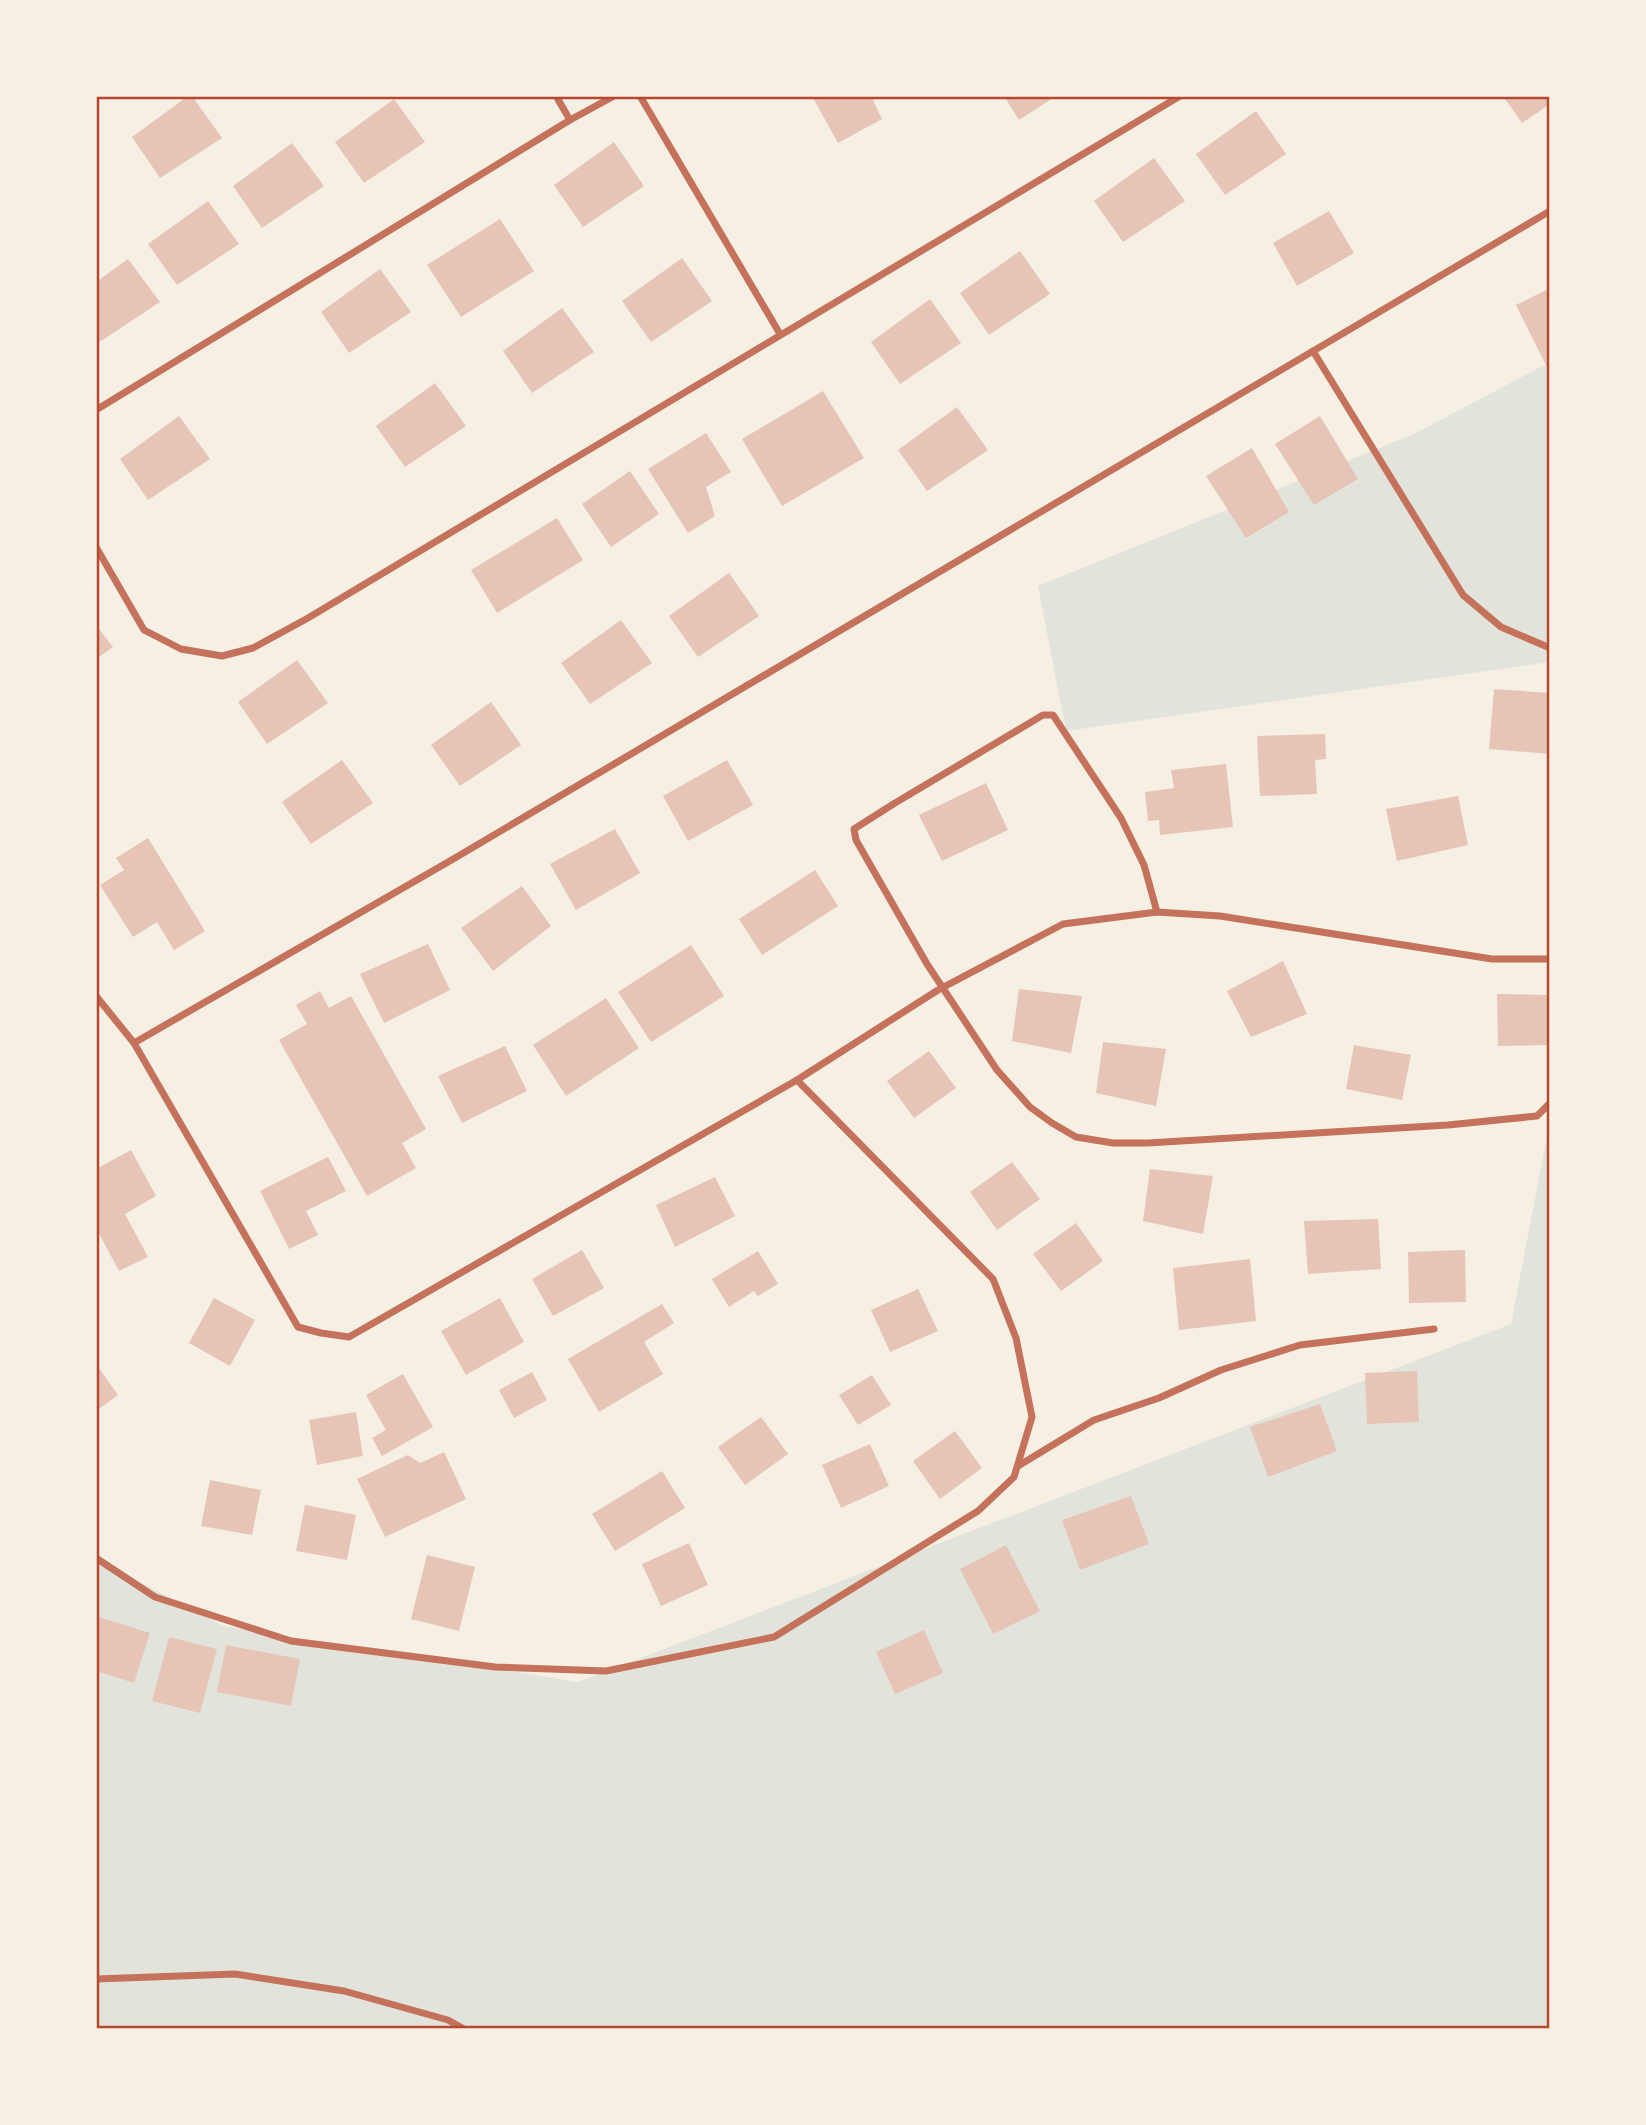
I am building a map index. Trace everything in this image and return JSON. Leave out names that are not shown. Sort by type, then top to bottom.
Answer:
[{"type":"street","points":[[556,96],[570,120]]},
{"type":"street","points":[[96,410],[570,120],[614,96]]},
{"type":"street","points":[[640,96],[780,334]]},
{"type":"street","points":[[96,547],[144,630],[181,649],[222,656],[253,648],[320,611],[1180,96]]},
{"type":"street","points":[[134,1043],[455,858],[1550,211]]},
{"type":"street","points":[[1313,351],[1463,594],[1500,627],[1550,648]]},
{"type":"street","points":[[1157,912],[1144,865],[1121,818],[1053,715],[1043,715],[854,829],[856,840],[927,964],[998,1070],[1030,1107],[1076,1137],[1114,1143],[1148,1143],[1448,1125],[1537,1116],[1550,1102]]},
{"type":"street","points":[[96,996],[134,1043],[298,1327],[349,1337],[797,1080],[944,987],[1063,924],[1157,912],[1220,916],[1492,959],[1550,959]]},
{"type":"street","points":[[96,1558],[155,1597],[291,1641],[495,1667],[606,1671],[774,1637],[978,1511],[1014,1478],[1032,1417],[1016,1338],[993,1279],[797,1080]]},
{"type":"street","points":[[1017,1466],[1094,1420],[1159,1398],[1220,1370],[1300,1345],[1434,1329]]},
{"type":"street","points":[[96,1979],[236,1974],[344,1992],[448,2020],[464,2029]]},
{"type":"shaded area","points":[[1550,362],[1550,662],[1066,731],[1038,586],[1414,434]]},
{"type":"shaded area","points":[[1550,1120],[1550,2029],[96,2029],[96,1559],[223,1626],[578,1682],[1511,1324]]},
{"type":"building","points":[[188,96],[192,96],[222,138],[160,178],[132,137]]},
{"type":"building","points":[[812,96],[871,96],[882,119],[838,143]]},
{"type":"building","points":[[1004,96],[1056,96],[1019,120]]},
{"type":"building","points":[[1503,96],[1550,96],[1550,104],[1522,123]]},
{"type":"building","points":[[394,99],[425,142],[364,183],[335,142]]},
{"type":"building","points":[[1256,111],[1286,154],[1225,195],[1196,154]]},
{"type":"building","points":[[614,142],[644,186],[583,227],[554,185]]},
{"type":"building","points":[[292,143],[324,186],[262,228],[233,186]]},
{"type":"building","points":[[1154,158],[1185,201],[1123,242],[1094,201]]},
{"type":"building","points":[[208,201],[239,244],[177,285],[148,244]]},
{"type":"building","points":[[1329,211],[1354,253],[1297,286],[1273,243]]},
{"type":"building","points":[[500,219],[534,271],[461,317],[427,265]]},
{"type":"building","points":[[1020,251],[1050,294],[989,335],[960,293]]},
{"type":"building","points":[[682,258],[712,301],[651,342],[622,301]]},
{"type":"building","points":[[128,259],[160,302],[98,343],[96,282]]},
{"type":"building","points":[[380,269],[411,312],[349,353],[321,312]]},
{"type":"building","points":[[1550,288],[1550,373],[1516,305]]},
{"type":"building","points":[[930,299],[961,343],[900,384],[871,342]]},
{"type":"building","points":[[562,308],[594,352],[532,393],[503,351]]},
{"type":"building","points":[[435,383],[466,426],[405,467],[376,426]]},
{"type":"building","points":[[823,391],[864,458],[782,506],[742,439]]},
{"type":"building","points":[[957,407],[988,450],[927,491],[898,450]]},
{"type":"building","points":[[179,416],[210,459],[148,500],[120,459]]},
{"type":"building","points":[[1320,416],[1358,479],[1314,505],[1275,444]]},
{"type":"building","points":[[706,433],[731,472],[706,487],[715,516],[688,533],[648,469]]},
{"type":"building","points":[[1252,448],[1289,512],[1246,538],[1206,476]]},
{"type":"building","points":[[630,471],[659,514],[611,547],[582,504]]},
{"type":"building","points":[[557,518],[583,560],[497,613],[471,570]]},
{"type":"building","points":[[729,573],[759,616],[698,657],[669,616]]},
{"type":"building","points":[[621,620],[652,663],[590,704],[561,663]]},
{"type":"building","points":[[96,625],[113,647],[96,659]]},
{"type":"building","points":[[297,660],[328,703],[267,744],[238,702]]},
{"type":"building","points":[[1494,689],[1550,693],[1550,754],[1489,749]]},
{"type":"building","points":[[491,702],[521,745],[460,786],[431,745]]},
{"type":"building","points":[[1325,734],[1326,759],[1315,760],[1317,794],[1260,796],[1257,736]]},
{"type":"building","points":[[342,760],[373,803],[311,844],[282,802]]},
{"type":"building","points":[[727,760],[753,805],[688,841],[663,796]]},
{"type":"building","points":[[1226,764],[1233,827],[1160,835],[1159,820],[1148,821],[1145,792],[1174,788],[1171,770]]},
{"type":"building","points":[[986,783],[1008,830],[942,861],[919,815]]},
{"type":"building","points":[[1458,796],[1468,845],[1397,861],[1386,809]]},
{"type":"building","points":[[615,829],[640,873],[576,910],[550,864]]},
{"type":"building","points":[[148,838],[205,931],[174,950],[157,922],[133,937],[100,885],[124,870],[116,858]]},
{"type":"building","points":[[815,870],[838,906],[762,955],[739,919]]},
{"type":"building","points":[[522,886],[551,926],[493,971],[461,928]]},
{"type":"building","points":[[428,944],[450,990],[384,1023],[360,974]]},
{"type":"building","points":[[691,945],[724,996],[651,1042],[618,992]]},
{"type":"building","points":[[1283,961],[1307,1014],[1251,1037],[1227,991]]},
{"type":"building","points":[[1019,989],[1082,996],[1071,1053],[1012,1041]]},
{"type":"building","points":[[320,991],[329,1008],[351,996],[426,1129],[402,1143],[416,1168],[367,1196],[279,1040],[307,1024],[296,1005]]},
{"type":"building","points":[[1497,994],[1550,995],[1550,1045],[1498,1046]]},
{"type":"building","points":[[606,998],[639,1048],[566,1096],[533,1045]]},
{"type":"building","points":[[1103,1042],[1166,1049],[1156,1106],[1096,1093]]},
{"type":"building","points":[[1354,1045],[1411,1055],[1402,1100],[1346,1089]]},
{"type":"building","points":[[505,1046],[527,1091],[462,1123],[438,1076]]},
{"type":"building","points":[[929,1051],[956,1088],[914,1118],[887,1081]]},
{"type":"building","points":[[131,1150],[156,1196],[125,1214],[148,1257],[119,1271],[96,1228],[96,1169]]},
{"type":"building","points":[[328,1157],[346,1191],[306,1211],[318,1235],[289,1249],[260,1191]]},
{"type":"building","points":[[1012,1162],[1040,1199],[997,1230],[970,1192]]},
{"type":"building","points":[[1150,1169],[1213,1176],[1203,1234],[1143,1221]]},
{"type":"building","points":[[715,1177],[735,1216],[675,1247],[656,1205]]},
{"type":"building","points":[[1378,1219],[1381,1269],[1308,1274],[1304,1221]]},
{"type":"building","points":[[1076,1223],[1103,1261],[1061,1291],[1033,1254]]},
{"type":"building","points":[[582,1250],[604,1288],[553,1316],[532,1279]]},
{"type":"building","points":[[1465,1250],[1466,1302],[1409,1303],[1408,1252]]},
{"type":"building","points":[[758,1251],[778,1284],[758,1296],[754,1291],[729,1307],[712,1279]]},
{"type":"building","points":[[1250,1259],[1256,1321],[1179,1330],[1173,1268]]},
{"type":"building","points":[[918,1289],[938,1331],[890,1352],[871,1310]]},
{"type":"building","points":[[214,1298],[255,1320],[230,1366],[189,1343]]},
{"type":"building","points":[[500,1298],[524,1342],[466,1375],[441,1331]]},
{"type":"building","points":[[662,1304],[674,1323],[644,1342],[663,1374],[599,1412],[568,1359]]},
{"type":"building","points":[[96,1364],[118,1395],[96,1411]]},
{"type":"building","points":[[1417,1371],[1419,1422],[1367,1424],[1365,1373]]},
{"type":"building","points":[[532,1372],[547,1400],[514,1418],[499,1390]]},
{"type":"building","points":[[403,1374],[433,1427],[382,1456],[372,1438],[386,1430],[366,1395]]},
{"type":"building","points":[[872,1375],[891,1405],[858,1425],[839,1395]]},
{"type":"building","points":[[1320,1404],[1337,1451],[1268,1477],[1250,1427]]},
{"type":"building","points":[[356,1412],[363,1456],[317,1465],[309,1420]]},
{"type":"building","points":[[761,1417],[788,1454],[745,1485],[718,1447]]},
{"type":"building","points":[[955,1431],[982,1468],[940,1499],[913,1461]]},
{"type":"building","points":[[870,1444],[889,1486],[841,1508],[822,1465]]},
{"type":"building","points":[[444,1452],[466,1499],[385,1537],[357,1479],[408,1455],[420,1463]]},
{"type":"building","points":[[662,1471],[685,1508],[615,1551],[592,1514]]},
{"type":"building","points":[[210,1480],[261,1490],[252,1535],[201,1526]]},
{"type":"building","points":[[1131,1496],[1149,1544],[1080,1570],[1062,1520]]},
{"type":"building","points":[[305,1505],[356,1515],[347,1560],[296,1551]]},
{"type":"building","points":[[689,1543],[708,1585],[661,1606],[642,1564]]},
{"type":"building","points":[[1006,1545],[1040,1611],[993,1634],[960,1569]]},
{"type":"building","points":[[427,1555],[475,1567],[459,1631],[411,1619]]},
{"type":"building","points":[[96,1616],[150,1633],[134,1683],[96,1671]]},
{"type":"building","points":[[924,1630],[943,1673],[895,1694],[876,1652]]},
{"type":"building","points":[[169,1637],[217,1649],[200,1713],[152,1701]]},
{"type":"building","points":[[226,1645],[300,1659],[291,1706],[217,1692]]}]
